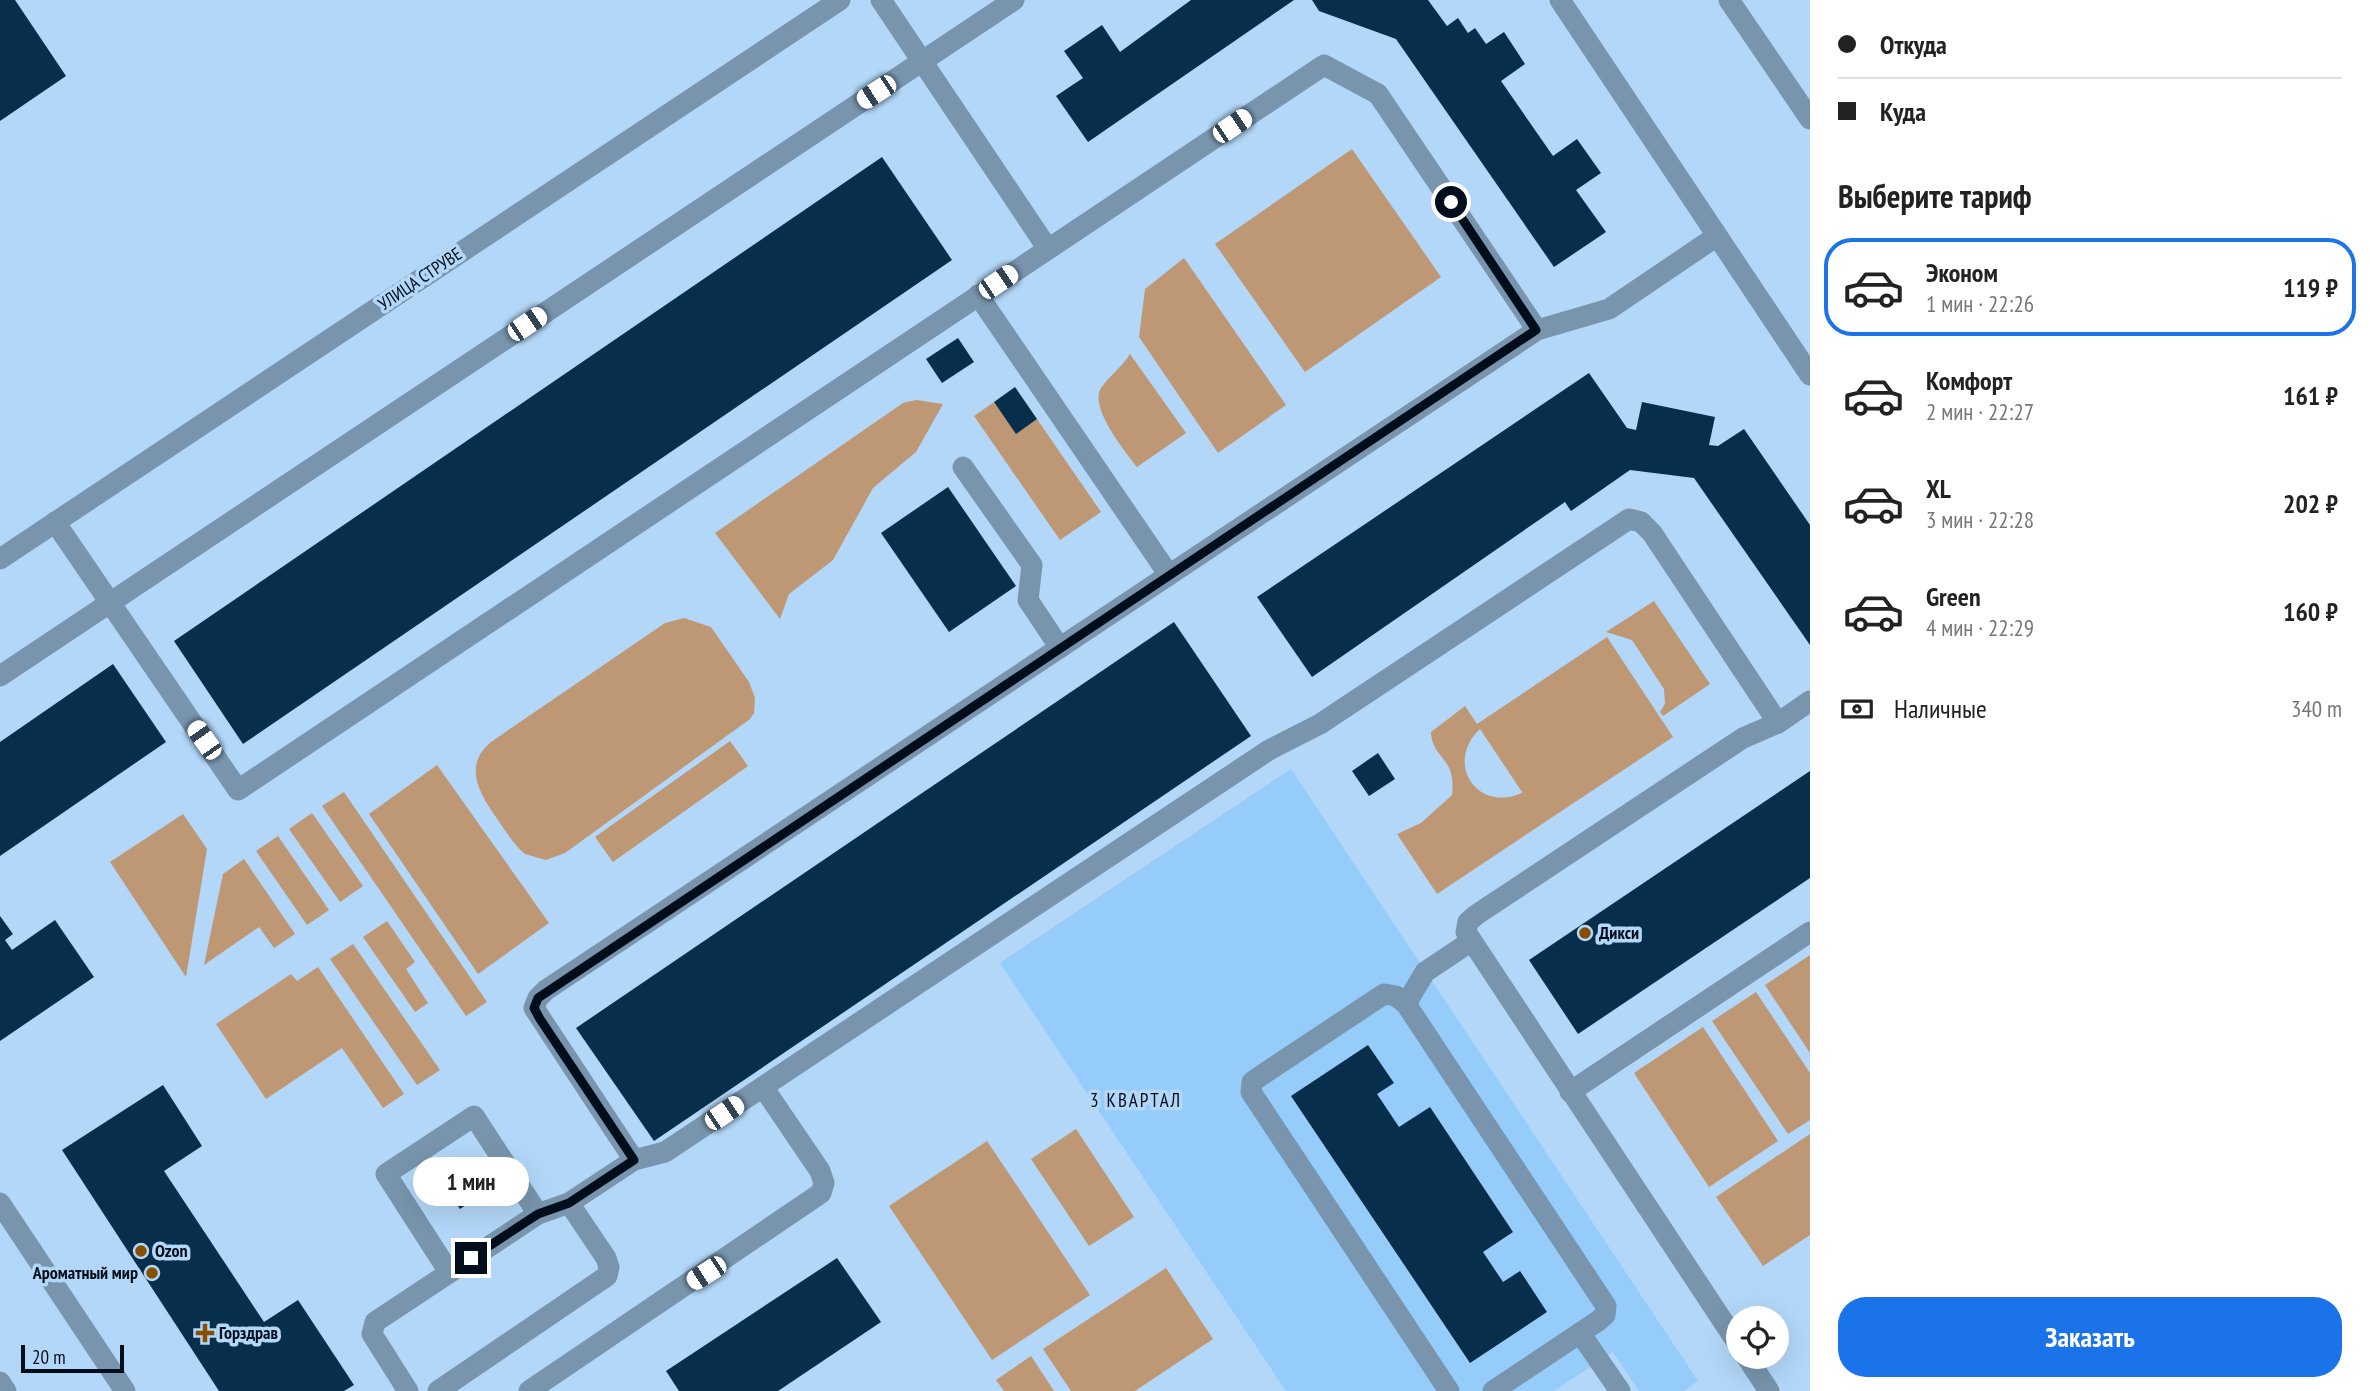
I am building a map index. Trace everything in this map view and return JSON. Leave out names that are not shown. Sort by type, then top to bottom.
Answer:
[{"type":"street","name":"УЛИЦА СТРУВЕ","points":[[0,559],[840,0]]},
{"type":"street","points":[[881,0],[1048,249]]},
{"type":"street","points":[[0,676],[1014,0]]},
{"type":"street","points":[[1560,0],[1810,375]]},
{"type":"street","points":[[1729,0],[1810,119]]},
{"type":"street","points":[[55,522],[238,790],[1324,65],[1378,94],[1536,330]]},
{"type":"street","points":[[634,1160],[540,1019],[534,1008],[538,998],[1536,330],[1609,309],[1717,236]]},
{"type":"street","points":[[978,295],[1169,575]]},
{"type":"street","points":[[962,467],[1032,565],[1028,600],[1060,648]]},
{"type":"street","points":[[408,1391],[376,1344],[372,1334],[375,1322],[538,1214],[569,1203],[634,1160],[665,1152],[1269,750],[1320,724],[1629,519],[1641,522],[1652,533],[1778,723]]},
{"type":"street","points":[[1726,1326],[1466,932],[1468,922],[1476,915],[1743,738],[1778,723],[1810,701]]},
{"type":"street","points":[[1570,1091],[1810,932]]},
{"type":"street","points":[[1406,1004],[1425,972],[1471,942]]},
{"type":"street","points":[[1449,1391],[1251,1092],[1252,1082],[1384,994],[1396,996],[1406,1004],[1606,1306],[1605,1315],[1493,1391]]},
{"type":"street","points":[[529,1391],[821,1194],[824,1183],[820,1171],[763,1087]]},
{"type":"street","points":[[449,1272],[386,1174],[474,1116],[538,1214]]},
{"type":"street","points":[[0,1203],[125,1391]]},
{"type":"street","points":[[438,1391],[607,1276],[609,1267],[606,1258],[569,1203]]},
{"type":"street","points":[[1580,1333],[1620,1391]]},
{"type":"street","points":[[1755,1369],[1769,1391]]},
{"type":"street","points":[[0,1382],[6,1391]]},
{"type":"shaded area","points":[[1352,149],[1441,277],[1305,372],[1215,244]]},
{"type":"shaded area","points":[[1184,258],[1286,405],[1218,453],[1139,337],[1145,289]]},
{"type":"shaded area","points":[[1130,354],[1186,433],[1137,467],[1104,418],[1099,396],[1101,388]]},
{"type":"shaded area","points":[[916,400],[943,404],[916,452],[873,488],[833,560],[789,594],[780,619],[715,533],[903,403]]},
{"type":"shaded area","points":[[994,402],[1016,433],[1037,419],[1101,512],[1060,540],[974,416]]},
{"type":"shaded area","points":[[1654,601],[1710,684],[1663,716],[1660,712],[1665,704],[1664,689],[1632,640],[1606,632]]},
{"type":"shaded area","points":[[684,618],[711,627],[749,682],[755,698],[754,713],[750,719],[565,853],[546,860],[525,854],[507,834],[480,791],[476,771],[482,751],[491,742],[665,623]]},
{"type":"shaded area","points":[[1607,637],[1673,737],[1437,894],[1397,834],[1421,823],[1452,795],[1451,773],[1435,748],[1431,732],[1465,706],[1477,724]],"holes":[[[1480,729],[1522,792],[1506,797],[1491,796],[1479,791],[1471,781],[1465,756],[1470,742]]]},
{"type":"shaded area","points":[[730,741],[748,766],[613,862],[595,837]]},
{"type":"shaded area","points":[[437,765],[549,923],[478,974],[369,814]]},
{"type":"shaded area","points":[[1291,769],[1698,1381],[1684,1391],[1639,1391],[1613,1352],[1554,1391],[1286,1391],[1000,963]]},
{"type":"shaded area","points":[[344,792],[487,1002],[466,1016],[322,806]]},
{"type":"shaded area","points":[[312,813],[363,886],[340,902],[289,829]]},
{"type":"shaded area","points":[[183,814],[207,849],[186,977],[110,862]]},
{"type":"shaded area","points":[[278,836],[329,910],[307,925],[256,851]]},
{"type":"shaded area","points":[[244,859],[295,934],[274,948],[259,927],[204,965],[223,874]]},
{"type":"shaded area","points":[[387,921],[415,962],[406,969],[428,1003],[415,1012],[363,937]]},
{"type":"shaded area","points":[[353,944],[440,1070],[417,1085],[330,959]]},
{"type":"shaded area","points":[[1810,955],[1810,1053],[1765,985]]},
{"type":"shaded area","points":[[318,967],[404,1094],[383,1108],[342,1048],[266,1099],[216,1024],[291,974],[297,981]]},
{"type":"shaded area","points":[[1756,992],[1810,1073],[1810,1120],[1788,1134],[1712,1021]]},
{"type":"shaded area","points":[[1703,1027],[1778,1141],[1709,1187],[1634,1073]]},
{"type":"shaded area","points":[[1076,1129],[1134,1217],[1089,1246],[1031,1159]]},
{"type":"shaded area","points":[[1810,1134],[1810,1235],[1763,1266],[1716,1197]]},
{"type":"shaded area","points":[[987,1141],[1090,1295],[992,1360],[889,1206]]},
{"type":"shaded area","points":[[1166,1268],[1213,1339],[1135,1391],[1071,1391],[1043,1349]]},
{"type":"shaded area","points":[[1031,1356],[1054,1391],[1004,1391],[996,1380]]},
{"type":"building","points":[[0,0],[15,0],[66,76],[0,121]]},
{"type":"building","points":[[1191,0],[1294,0],[1088,142],[1056,96],[1083,78],[1064,51],[1102,25],[1120,52]]},
{"type":"building","points":[[1312,0],[1428,0],[1447,26],[1458,18],[1468,33],[1475,28],[1486,44],[1504,32],[1525,64],[1501,81],[1553,156],[1577,139],[1601,173],[1576,190],[1606,232],[1554,267],[1396,39],[1319,11]]},
{"type":"building","points":[[882,157],[952,260],[243,744],[174,641]]},
{"type":"building","points":[[958,338],[974,362],[942,383],[926,359]]},
{"type":"building","points":[[1589,373],[1627,428],[1636,430],[1642,402],[1715,417],[1709,445],[1718,446],[1744,429],[1810,525],[1810,645],[1694,478],[1630,470],[1571,511],[1565,502],[1312,677],[1257,597]]},
{"type":"building","points":[[1015,387],[1037,419],[1016,434],[994,402]]},
{"type":"building","points":[[948,487],[1016,586],[949,632],[881,533]]},
{"type":"building","points":[[1174,622],[1251,736],[654,1141],[576,1028]]},
{"type":"building","points":[[113,664],[166,742],[0,856],[0,742]]},
{"type":"building","points":[[1378,753],[1395,779],[1369,796],[1352,771]]},
{"type":"building","points":[[1810,771],[1810,878],[1578,1034],[1529,960]]},
{"type":"building","points":[[0,916],[13,934],[5,940],[12,950],[55,920],[94,977],[0,1041]]},
{"type":"building","points":[[1368,1045],[1394,1083],[1377,1094],[1399,1127],[1430,1107],[1513,1232],[1483,1252],[1503,1282],[1520,1271],[1547,1312],[1470,1363],[1291,1096]]},
{"type":"building","points":[[163,1085],[202,1146],[164,1171],[264,1322],[298,1300],[354,1385],[344,1391],[219,1391],[62,1150]]},
{"type":"building","points":[[468,1161],[488,1190],[460,1209],[440,1180]]},
{"type":"building","points":[[837,1258],[881,1322],[778,1391],[679,1391],[666,1371]]},
{"type":"place","name":"Дикси","points":[[1585,933]]},
{"type":"place","name":"Ozon","points":[[141,1251]]},
{"type":"place","name":"Ароматный мир","points":[[152,1273]]},
{"type":"place","name":"Горздрав","points":[[205,1333]]},
{"type":"district","name":"3 КВАРТАЛ","points":[[1136,1100]]},
{"type":"route","points":[[471,1258],[538,1214],[569,1203],[634,1160],[534,1008],[538,998],[546,990],[1536,330],[1451,202]]}]
